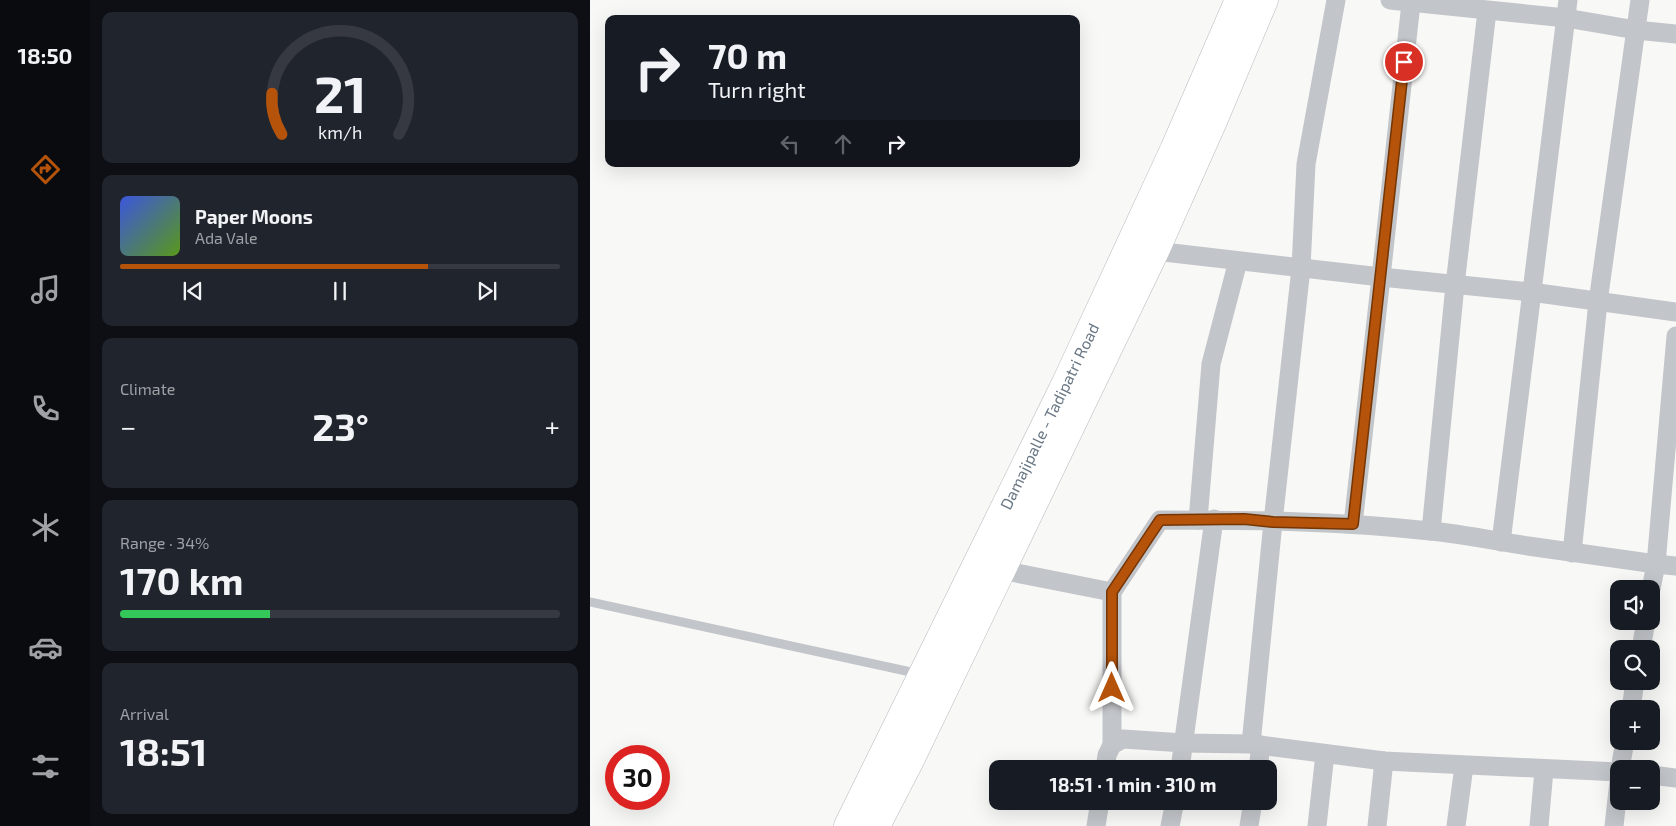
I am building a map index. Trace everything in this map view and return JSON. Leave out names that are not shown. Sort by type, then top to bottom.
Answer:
[{"type":"main road","name":"Damajipalle - Tadipatri Road","points":[[848,826],[1066,384],[1170,159],[1240,0]]},
{"type":"main road","name":"Damajipalle - Tadipatri Road","points":[[876,826],[910,760],[1155,250],[1213,121],[1264,0]]},
{"type":"street","points":[[1257,760],[1256,745],[1273,522],[1301,268],[1306,164],[1336,0]]},
{"type":"street","points":[[1390,0],[1487,11],[1567,9],[1636,30],[1676,34]]},
{"type":"street","points":[[1572,553],[1598,302],[1640,0]]},
{"type":"street","points":[[1353,524],[1411,3]]},
{"type":"street","points":[[1501,542],[1567,9]]},
{"type":"street","points":[[1432,531],[1454,284],[1487,11]]},
{"type":"street","points":[[1155,250],[1381,277],[1531,292],[1676,312]]},
{"type":"street","points":[[1181,760],[1206,520],[1211,364],[1238,261]]},
{"type":"street","points":[[1653,580],[1656,564],[1676,336]]},
{"type":"street","points":[[1106,760],[1112,745],[1112,592],[1160,520],[1244,519],[1273,522],[1353,524],[1432,531],[1572,553],[1676,566]]},
{"type":"street","points":[[1000,570],[1112,592]]},
{"type":"street","points":[[1112,745],[1123,739],[1256,745],[1384,761],[1610,772]]},
{"type":"street","points":[[1317,826],[1325,754]]},
{"type":"street","points":[[1377,826],[1384,761]]},
{"type":"street","points":[[1456,826],[1464,766]]},
{"type":"street","points":[[1539,826],[1544,770]]},
{"type":"street","points":[[1660,776],[1676,778]]},
{"type":"street","points":[[1096,826],[1099,810]]},
{"type":"street","points":[[1170,826],[1173,810]]},
{"type":"street","points":[[1249,826],[1252,810]]},
{"type":"street","points":[[1614,826],[1616,810]]},
{"type":"lane","points":[[590,602],[923,675]]},
{"type":"route","points":[[1112,688],[1112,592],[1160,520],[1244,519],[1273,522],[1353,524],[1404,62]]}]
